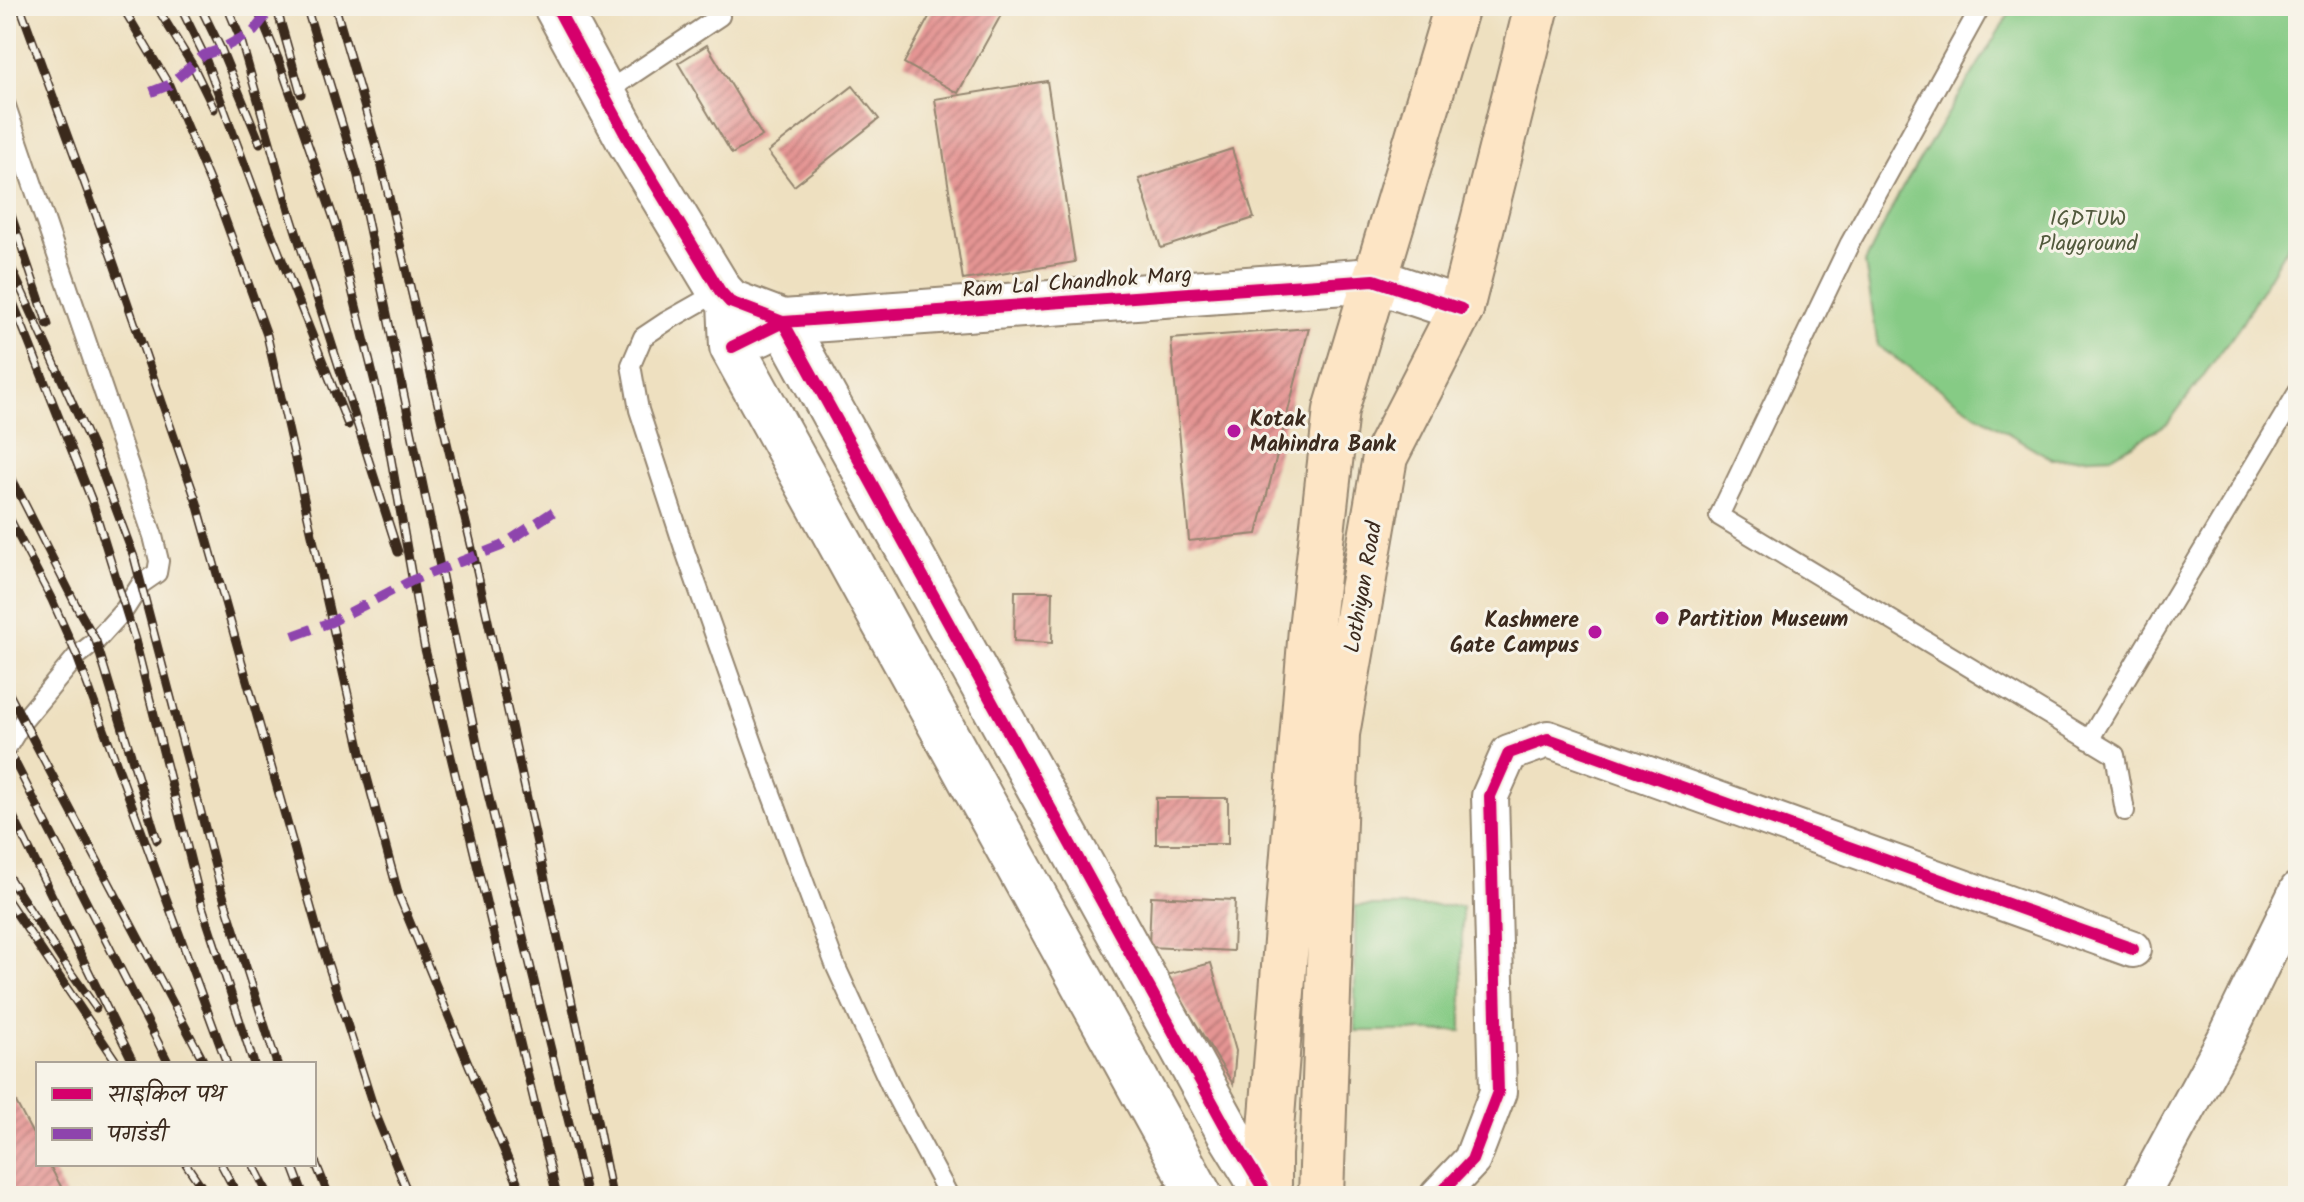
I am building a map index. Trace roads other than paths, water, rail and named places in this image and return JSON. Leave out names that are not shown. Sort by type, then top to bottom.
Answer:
[{"type":"main road","name":"Lothiyan Road","points":[[1269,1196],[1269,1154],[1311,629],[1336,410],[1457,6]]},
{"type":"main road","name":"Lothiyan Road","points":[[1321,1196],[1337,734],[1385,457],[1461,309],[1537,6]]},
{"type":"street","points":[[556,6],[628,139],[725,297],[732,347],[1186,1191]]},
{"type":"street","points":[[1374,280],[1461,309]]},
{"type":"street","name":"Ram Lal Chandhok Marg","points":[[783,322],[1374,280]]},
{"type":"street","points":[[725,297],[783,322],[1228,1131],[1269,1196]]},
{"type":"street","points":[[732,347],[783,322]]},
{"type":"street","points":[[1438,1196],[1472,1160],[1498,1092],[1490,796],[1509,753],[1548,739],[2133,949]]},
{"type":"street","points":[[2140,1196],[2227,1036],[2298,890]]},
{"type":"lane","points":[[1981,6],[1850,243],[1719,516],[2115,755],[2125,811]]},
{"type":"lane","points":[[603,94],[720,16]]},
{"type":"lane","points":[[6,106],[159,561],[157,573],[141,584],[125,609],[96,641],[77,656],[23,721],[6,749]]},
{"type":"lane","points":[[725,297],[667,321],[643,337],[631,365],[639,410],[685,551],[836,967],[893,1091],[949,1196]]},
{"type":"lane","points":[[2089,740],[2298,392]]},
{"type":"railway","points":[[20,6],[197,503],[319,936],[376,1115],[409,1196]]},
{"type":"railway","points":[[122,6],[169,85],[222,211],[267,335],[365,770],[399,896],[523,1196]]},
{"type":"railway","points":[[156,6],[193,66],[214,109]]},
{"type":"railway","points":[[180,6],[204,55],[348,425]]},
{"type":"railway","points":[[200,6],[260,143]]},
{"type":"railway","points":[[227,6],[241,40],[290,213],[398,552]]},
{"type":"railway","points":[[256,6],[279,61],[336,225],[384,419],[424,645],[557,1196]]},
{"type":"railway","points":[[276,6],[301,94]]},
{"type":"railway","points":[[306,6],[358,176],[486,786],[587,1196]]},
{"type":"railway","points":[[335,6],[381,163],[474,557],[612,1196]]},
{"type":"railway","points":[[6,200],[48,325]]},
{"type":"railway","points":[[6,256],[95,453],[134,557],[221,889],[276,1062]]},
{"type":"railway","points":[[6,285],[92,501],[135,640],[202,906],[253,1062]]},
{"type":"railway","points":[[6,467],[96,641],[157,840]]},
{"type":"railway","points":[[6,512],[77,656],[226,1062]]},
{"type":"railway","points":[[6,688],[204,1062]]},
{"type":"railway","points":[[6,745],[168,1062]]},
{"type":"railway","points":[[6,802],[133,1062]]},
{"type":"railway","points":[[6,873],[96,1008]]},
{"type":"railway","points":[[6,898],[117,1062]]},
{"type":"railway","points":[[316,1164],[329,1196]]},
{"type":"railway","points":[[187,1166],[208,1196]]},
{"type":"railway","points":[[222,1166],[238,1196]]},
{"type":"railway","points":[[254,1166],[269,1196]]},
{"type":"railway","points":[[293,1166],[304,1196]]},
{"type":"place","name":"Kotak Mahindra Bank","points":[[1234,431]]},
{"type":"place","name":"Partition Museum","points":[[1662,618]]},
{"type":"place","name":"Kashmere Gate Campus","points":[[1595,632]]},
{"type":"park label","name":"IGDTUW Playground","points":[[2088,230]]}]
